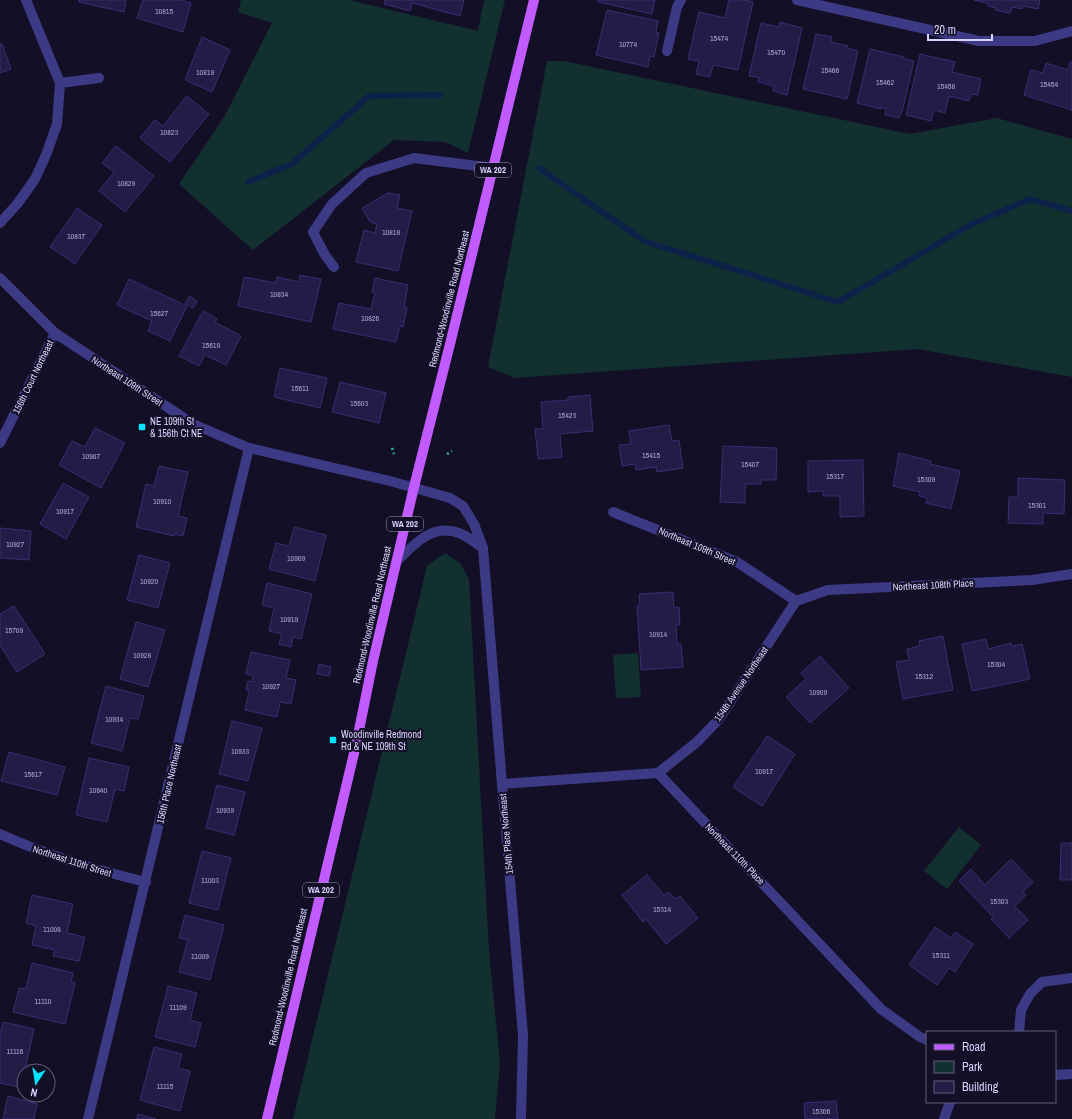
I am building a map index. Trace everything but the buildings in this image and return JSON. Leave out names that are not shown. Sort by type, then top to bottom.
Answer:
[{"type":"main road","name":"Redmond-Woodinville Road Northeast","points":[[267,1119],[356,745],[373,661],[414,487],[494,168],[534,0]]},
{"type":"street","points":[[0,224],[18,203],[35,179],[46,155],[57,124],[60,83],[26,0]]},
{"type":"street","points":[[667,51],[676,6],[681,0]]},
{"type":"street","points":[[797,0],[979,41],[1035,41],[1072,31]]},
{"type":"street","points":[[60,83],[99,78]]},
{"type":"street","points":[[334,267],[325,255],[313,232],[332,204],[366,173],[414,158],[494,168]]},
{"type":"street","name":"Northeast 109th Street","points":[[0,278],[54,333],[193,424],[249,448],[414,487]]},
{"type":"street","name":"156th Court Northeast","points":[[0,443],[54,333]]},
{"type":"street","name":"156th Place Northeast","points":[[88,1119],[249,448]]},
{"type":"street","name":"154th Place Northeast","points":[[414,487],[450,498],[463,506],[474,524],[483,548],[524,1035],[521,1119]]},
{"type":"street","name":"Northeast 109th Street","points":[[613,512],[737,562],[796,601]]},
{"type":"street","points":[[397,560],[424,536],[440,530],[460,533],[483,548]]},
{"type":"street","name":"Northeast 108th Place","points":[[796,601],[828,590],[1032,580],[1072,574]]},
{"type":"street","name":"154th Avenue Northeast","points":[[658,773],[697,742],[719,719],[796,601]]},
{"type":"street","points":[[502,784],[658,773]]},
{"type":"street","name":"Northeast 110th Place","points":[[658,773],[880,1008],[920,1037],[926,1040]]},
{"type":"street","name":"Northeast 110th Street","points":[[0,834],[31,848],[112,874],[146,882]]},
{"type":"street","points":[[1019,1031],[1021,1010],[1030,994],[1042,982],[1072,978]]},
{"type":"street","points":[[1056,1075],[1072,1074]]},
{"type":"street","points":[[944,1119],[950,1103]]},
{"type":"path","points":[[392,448],[394,454]]},
{"type":"path","points":[[447,454],[452,451]]},
{"type":"green space","points":[[241,0],[349,0],[478,31],[484,0],[505,0],[468,153],[445,142],[394,140],[253,250],[179,184],[224,117],[272,23],[238,12]]},
{"type":"green space","points":[[547,61],[564,61],[910,134],[997,118],[1072,139],[1072,377],[918,349],[515,378],[488,367]]},
{"type":"green space","points":[[445,553],[460,563],[469,579],[489,951],[500,1062],[495,1119],[293,1119],[427,566]]},
{"type":"green space","points":[[638,653],[641,697],[616,698],[613,655]]},
{"type":"green space","points":[[959,827],[981,845],[947,889],[924,871]]},
{"type":"waterway","points":[[248,182],[292,164],[369,96],[440,95]]},
{"type":"waterway","points":[[539,168],[644,241],[838,302],[970,225],[1030,199],[1072,211]]},
{"type":"place","name":"NE 109th St & 156th Ct NE","points":[[142,427]]},
{"type":"place","name":"Woodinville Redmond Rd & NE 109th St","points":[[333,740]]}]
